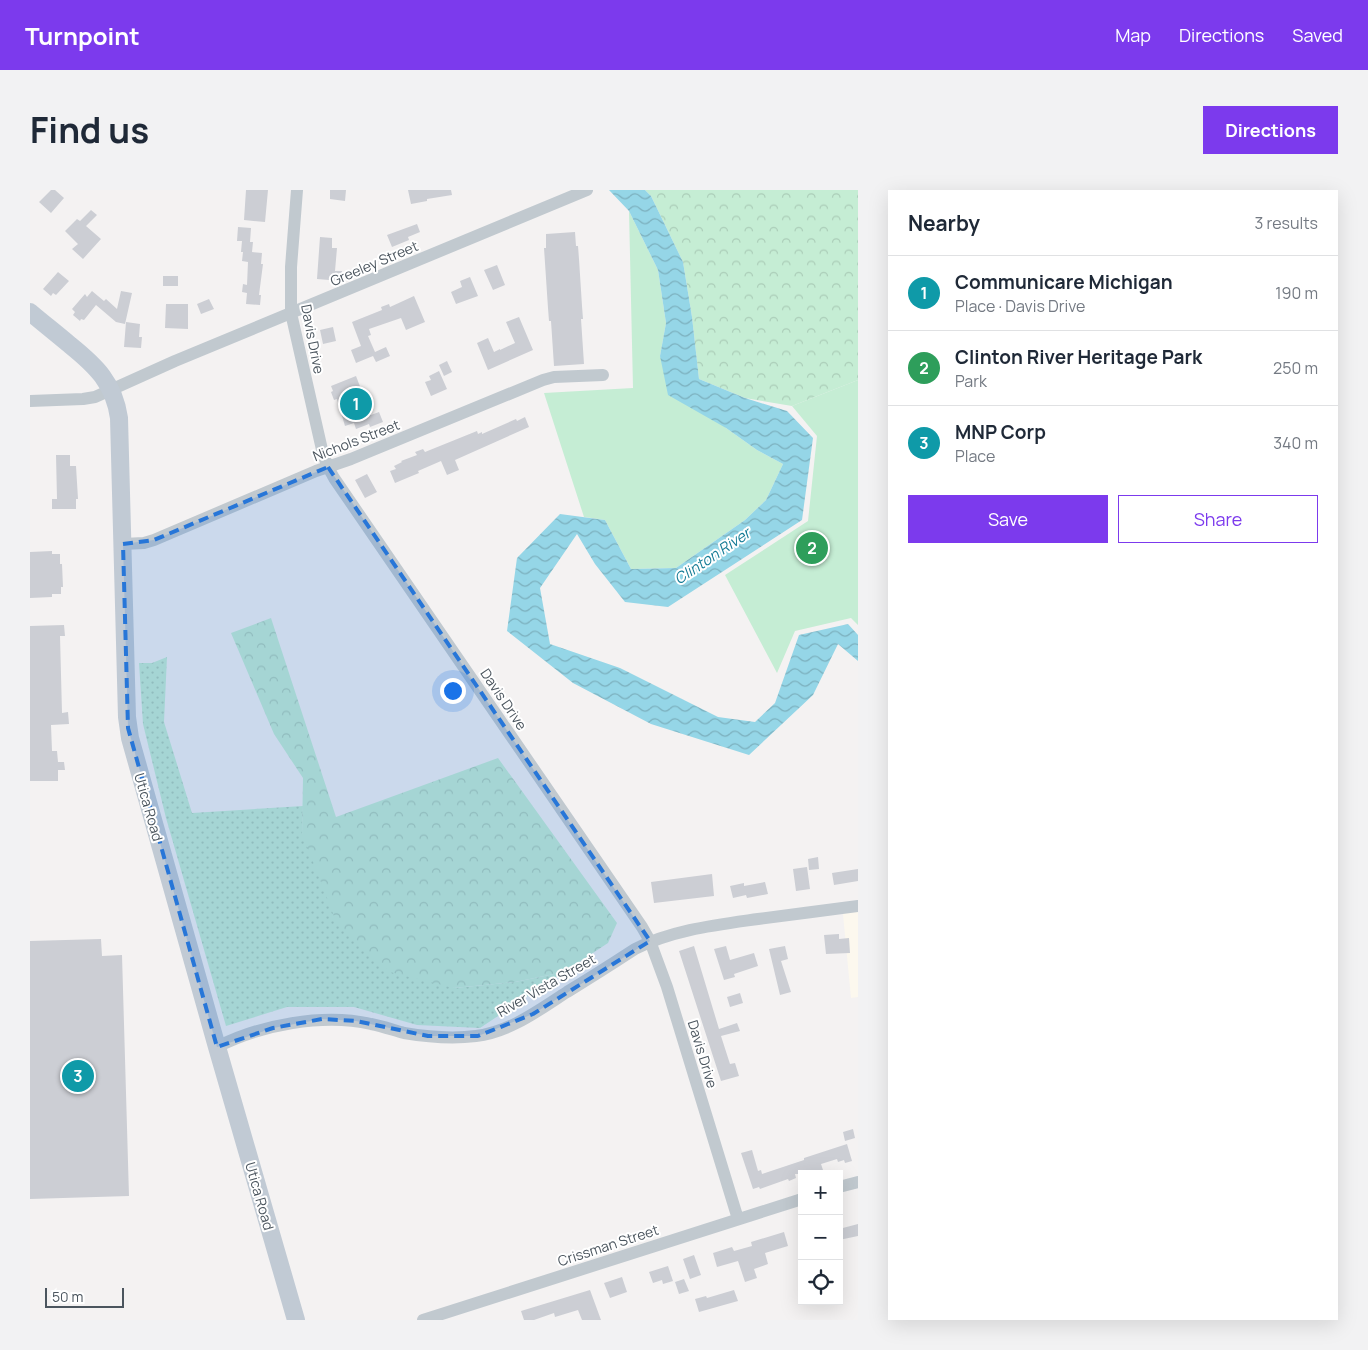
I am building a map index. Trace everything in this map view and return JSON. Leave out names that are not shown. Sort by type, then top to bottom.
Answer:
[{"type":"street","name":"Davis Drive","points":[[297,190],[291,267],[291,313],[314,417],[328,467],[650,941],[667,988],[738,1218]]},
{"type":"street","name":"Greeley Street","points":[[30,401],[92,398],[175,361],[586,190]]},
{"type":"street","name":"Utica Road","points":[[30,312],[97,368],[115,400],[119,418],[128,728],[296,1320]]},
{"type":"street","name":"Nichols Street","points":[[123,544],[144,543],[154,540],[316,471],[351,459],[543,380],[554,377],[603,375]]},
{"type":"street","name":"River Vista Street","points":[[217,1047],[231,1040],[273,1028],[322,1019],[356,1021],[403,1032],[446,1038],[478,1036],[511,1026],[533,1014],[650,941],[720,925],[858,906]]},
{"type":"street","points":[[843,1187],[858,1182]]},
{"type":"street","name":"Crissman Street","points":[[423,1320],[798,1200]]},
{"type":"highlighted area","points":[[328,467],[650,941],[533,1014],[478,1036],[428,1036],[356,1021],[322,1019],[273,1028],[217,1047],[128,728],[123,544],[154,540]]},
{"type":"shaded area","points":[[858,901],[858,997],[851,998],[842,904]]},
{"type":"green space","points":[[645,190],[858,190],[858,380],[792,406],[745,398],[699,379],[683,262],[651,196]]},
{"type":"green space","points":[[629,211],[658,270],[666,323],[660,356],[726,428],[757,450],[783,464],[766,500],[745,520],[676,568],[631,569],[605,520],[584,517],[544,393],[633,388]]},
{"type":"green space","points":[[858,380],[858,625],[851,618],[795,631],[777,673],[725,575],[808,521],[817,436],[792,406]]},
{"type":"green space","points":[[271,618],[336,817],[498,758],[617,923],[608,943],[564,972],[515,982],[454,988],[390,972],[337,924],[302,833],[303,778],[274,734],[231,633]]},
{"type":"green space","points":[[167,657],[164,722],[192,813],[303,806],[302,833],[454,988],[515,982],[564,972],[480,1028],[417,1025],[354,1007],[287,1007],[226,1026],[166,818],[143,724],[139,663],[152,663]]},
{"type":"water","name":"Clinton River","points":[[609,190],[645,190],[651,196],[683,262],[699,379],[745,398],[787,411],[813,438],[802,520],[668,607],[625,602],[595,564],[577,534],[540,588],[550,644],[620,668],[718,717],[755,722],[775,703],[799,635],[848,624],[858,635],[858,661],[838,644],[813,695],[749,755],[651,724],[573,683],[507,631],[517,558],[560,514],[605,520],[631,569],[676,568],[745,520],[766,500],[783,464],[757,450],[726,428],[668,395],[660,356],[666,323],[658,270],[629,211]]},
{"type":"building","points":[[51,190],[55,190],[64,198],[51,213],[39,202]]},
{"type":"building","points":[[246,190],[268,190],[265,222],[244,220]]},
{"type":"building","points":[[330,190],[346,190],[345,201],[330,199]]},
{"type":"building","points":[[408,190],[451,190],[452,195],[411,204]]},
{"type":"building","points":[[91,210],[97,215],[86,226],[101,239],[83,259],[72,249],[78,244],[65,231],[77,219],[80,221]]},
{"type":"building","points":[[417,224],[420,232],[408,237],[409,240],[392,247],[387,235]]},
{"type":"building","points":[[238,227],[251,228],[250,242],[253,242],[252,252],[262,253],[260,305],[246,304],[247,293],[242,292],[243,284],[247,285],[248,262],[242,261],[242,241],[237,241]]},
{"type":"building","points":[[575,232],[579,259],[584,364],[554,366],[544,248],[546,248],[546,234]]},
{"type":"building","points":[[320,237],[332,238],[332,248],[337,248],[335,271],[342,271],[341,281],[317,279]]},
{"type":"building","points":[[497,265],[505,285],[493,290],[484,270]]},
{"type":"building","points":[[58,272],[69,281],[56,295],[53,293],[51,296],[43,289]]},
{"type":"building","points":[[163,276],[178,276],[178,286],[163,286]]},
{"type":"building","points":[[470,277],[478,296],[456,304],[451,292],[462,287],[460,281]]},
{"type":"building","points":[[92,291],[104,301],[106,299],[117,309],[121,291],[132,293],[125,324],[116,322],[96,305],[84,320],[81,319],[80,321],[73,315],[75,312],[72,309],[85,294],[87,297]]},
{"type":"building","points":[[414,296],[425,322],[406,330],[401,318],[369,329],[371,335],[368,336],[375,352],[386,347],[390,356],[376,362],[373,356],[356,363],[351,350],[361,346],[352,322],[382,310],[381,307],[389,304],[390,307]]},
{"type":"building","points":[[209,299],[214,309],[201,314],[197,304]]},
{"type":"building","points":[[166,304],[188,304],[188,329],[165,328]]},
{"type":"building","points":[[519,317],[533,350],[488,370],[477,343],[488,338],[494,352],[515,343],[506,322]]},
{"type":"building","points":[[126,322],[140,324],[139,337],[142,337],[141,348],[124,347]]},
{"type":"building","points":[[333,327],[336,341],[323,344],[320,330]]},
{"type":"building","points":[[447,361],[452,372],[444,376],[439,365]]},
{"type":"building","points":[[439,371],[447,389],[431,396],[425,382],[431,380],[429,376]]},
{"type":"building","points":[[356,376],[371,415],[379,412],[383,422],[370,427],[369,424],[356,429],[354,423],[345,426],[337,399],[334,400],[331,392],[333,391],[331,386]]},
{"type":"building","points":[[525,417],[529,427],[455,460],[459,470],[447,475],[441,461],[395,483],[390,471],[396,469],[394,466],[401,461],[417,455],[415,452],[423,449],[425,452],[477,431],[478,434],[482,432],[482,434]]},
{"type":"building","points":[[56,455],[70,455],[70,466],[76,466],[78,499],[76,499],[76,509],[52,509],[52,499],[57,499]]},
{"type":"building","points":[[367,474],[377,492],[365,498],[355,480]]},
{"type":"building","points":[[52,551],[52,554],[60,554],[63,587],[61,587],[61,594],[52,594],[52,597],[30,598],[30,552]]},
{"type":"building","points":[[64,625],[65,636],[60,636],[62,713],[68,712],[69,724],[51,725],[52,751],[57,751],[58,762],[64,762],[65,770],[58,770],[58,781],[30,781],[30,626]]},
{"type":"building","points":[[818,857],[819,869],[809,870],[808,859]]},
{"type":"building","points":[[807,867],[810,889],[796,891],[793,869]]},
{"type":"building","points":[[858,869],[858,881],[834,885],[832,873]]},
{"type":"building","points":[[712,874],[714,896],[654,903],[651,882]]},
{"type":"building","points":[[765,882],[768,894],[747,898],[746,895],[733,898],[730,886],[744,883],[744,886]]},
{"type":"building","points":[[839,934],[839,939],[849,938],[850,953],[826,954],[824,935]]},
{"type":"building","points":[[101,939],[102,956],[122,955],[129,1196],[30,1199],[30,941]]},
{"type":"building","points":[[694,946],[719,1029],[737,1023],[740,1031],[721,1036],[730,1064],[735,1063],[739,1076],[721,1081],[679,951]]},
{"type":"building","points":[[726,946],[730,960],[754,953],[758,966],[734,974],[735,977],[724,980],[714,949]]},
{"type":"building","points":[[785,946],[788,959],[781,961],[791,992],[780,995],[769,949]]},
{"type":"building","points":[[740,993],[743,1003],[730,1007],[727,997]]},
{"type":"building","points":[[853,1129],[855,1138],[845,1141],[843,1132]]},
{"type":"building","points":[[847,1144],[852,1161],[845,1163],[844,1160],[838,1162],[837,1159],[821,1164],[823,1170],[798,1170],[798,1174],[795,1174],[796,1178],[789,1181],[788,1179],[760,1189],[759,1187],[753,1189],[741,1153],[752,1150],[758,1171],[761,1170],[762,1174],[804,1160],[804,1158]]},
{"type":"building","points":[[858,1224],[858,1236],[843,1239],[843,1228]]},
{"type":"building","points":[[784,1232],[788,1246],[765,1253],[768,1264],[754,1269],[757,1278],[745,1282],[738,1261],[717,1267],[713,1253],[732,1247],[734,1251],[752,1246],[751,1242]]},
{"type":"building","points":[[694,1255],[701,1275],[690,1279],[683,1259]]},
{"type":"building","points":[[668,1266],[673,1281],[663,1284],[662,1280],[653,1283],[649,1272]]},
{"type":"building","points":[[622,1277],[627,1292],[610,1298],[604,1283]]},
{"type":"building","points":[[684,1279],[689,1291],[679,1294],[675,1282]]},
{"type":"building","points":[[590,1290],[601,1320],[582,1320],[578,1310],[555,1317],[554,1313],[534,1320],[524,1320],[521,1311]]},
{"type":"building","points":[[734,1290],[738,1301],[699,1312],[695,1299],[706,1296],[707,1298]]},
{"type":"place","name":"Communicare Michigan","points":[[356,404]]},
{"type":"place","name":"Clinton River Heritage Park","points":[[812,548]]},
{"type":"place","name":"MNP Corp","points":[[78,1076]]}]
